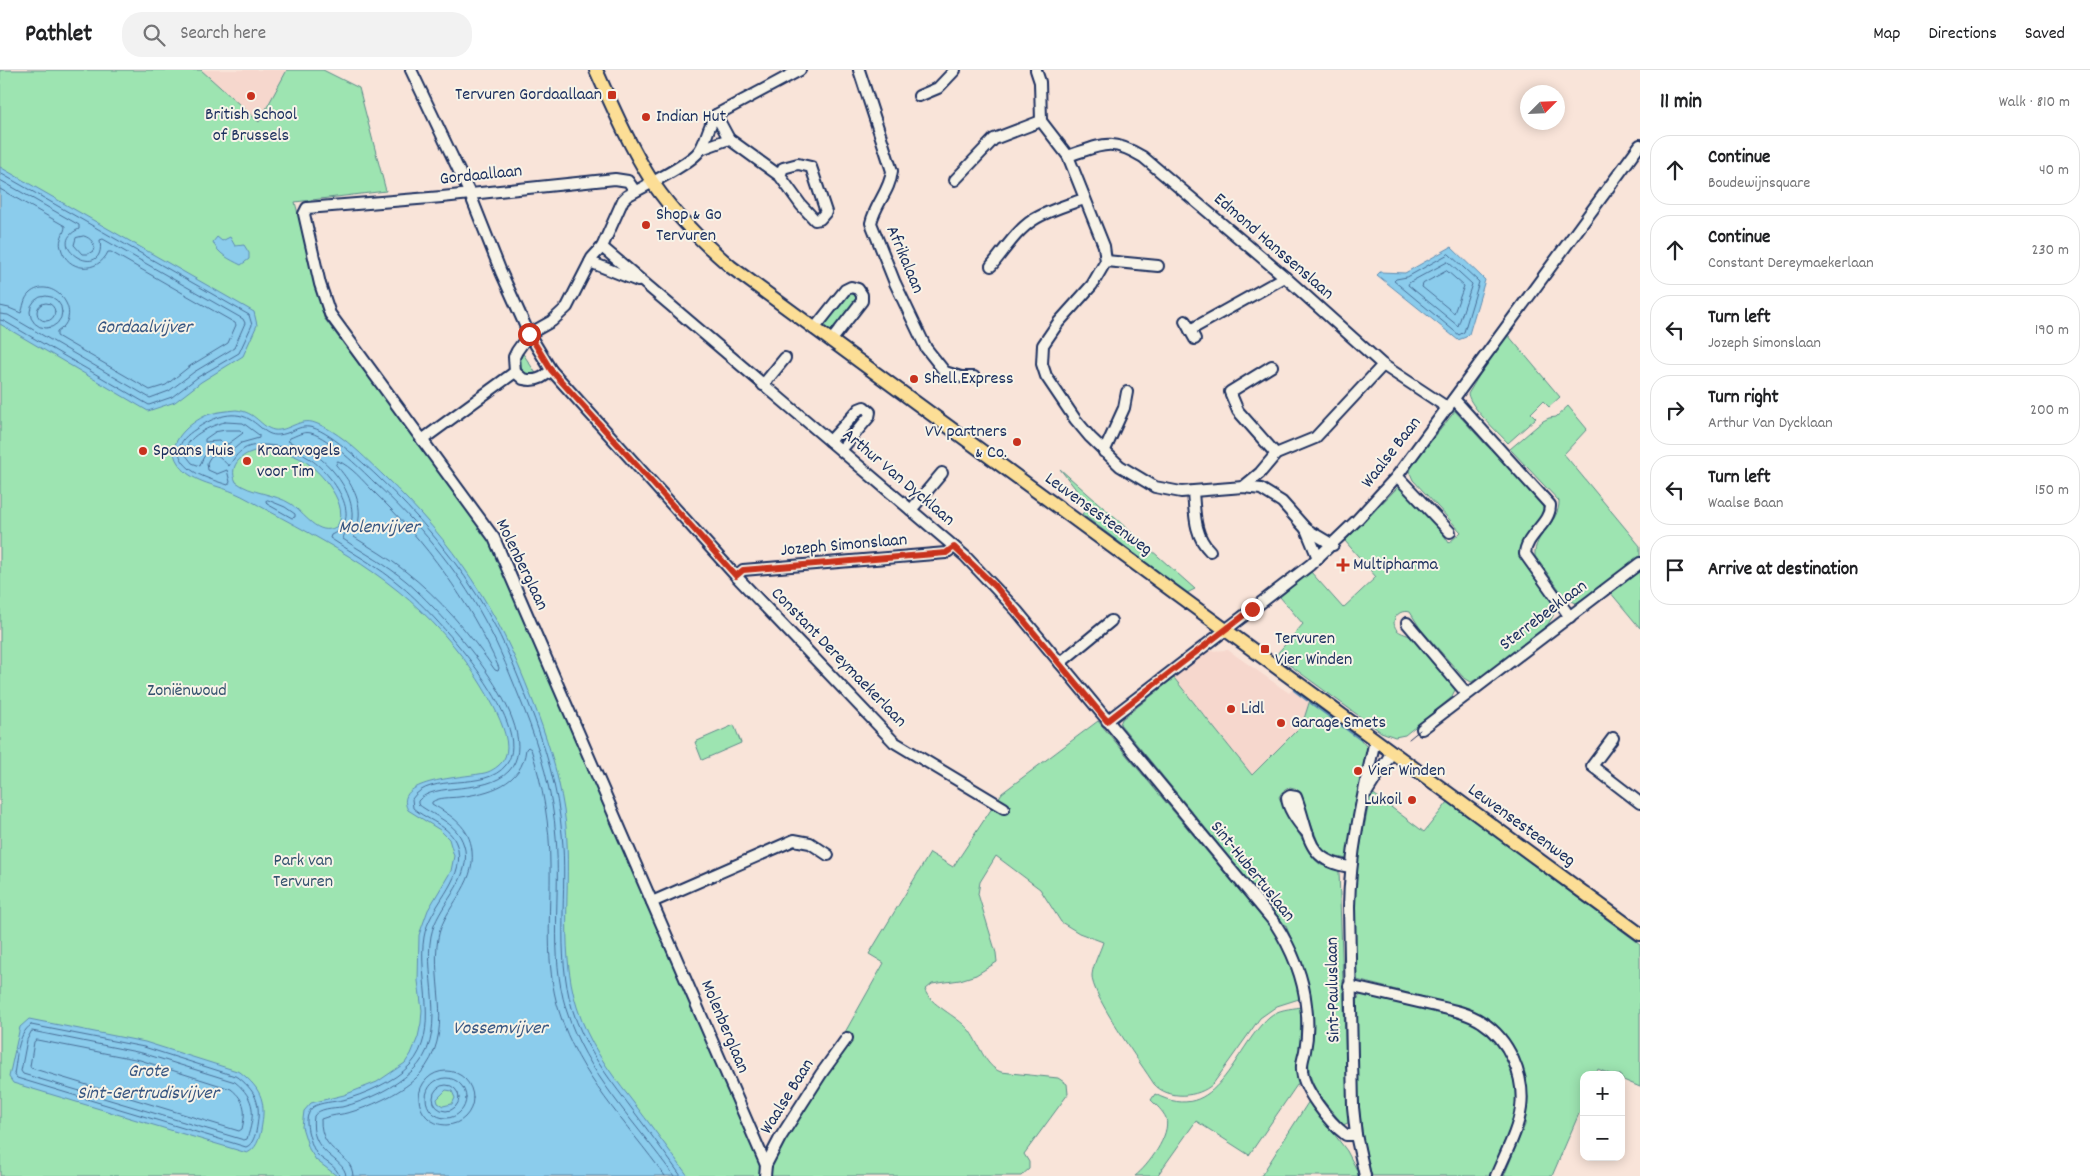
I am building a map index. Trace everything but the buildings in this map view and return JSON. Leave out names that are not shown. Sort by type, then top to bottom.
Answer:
[{"type":"main road","name":"Leuvensesteenweg","points":[[596,70],[621,126],[652,181],[678,215],[731,267],[1640,934]]},
{"type":"street","name":"Constant Dereymaekerlaan","points":[[410,70],[470,194],[500,272],[529,334],[551,370],[736,576],[894,742],[1004,808]]},
{"type":"street","points":[[551,370],[545,378],[529,381],[523,379],[516,372],[514,357],[529,334],[552,321],[567,307],[594,254],[602,248],[623,200],[635,191],[690,160],[701,149],[709,126],[716,115],[800,70]]},
{"type":"street","name":"Afrikalaan","points":[[859,70],[892,171],[891,183],[873,213],[871,223],[895,283],[926,348],[945,372],[961,377],[974,377]]},
{"type":"street","points":[[919,96],[938,88],[955,70]]},
{"type":"street","points":[[1036,70],[1040,82],[1041,121],[1068,156],[1104,246],[1106,262],[1092,285],[1058,323],[1043,345],[1042,364],[1052,388],[1085,431],[1104,452],[1120,466],[1155,487],[1193,492],[1243,487],[1261,488],[1282,502],[1306,528],[1333,544]]},
{"type":"street","points":[[716,115],[729,140],[780,176],[801,205],[815,220],[820,219],[826,212],[812,167],[798,164],[790,166],[783,168],[780,176]]},
{"type":"street","points":[[955,180],[994,139],[1041,121]]},
{"type":"street","points":[[701,149],[729,140]]},
{"type":"street","name":"Edmond Hanssenslaan","points":[[1068,156],[1106,144],[1127,147],[1143,157],[1285,277],[1383,365],[1448,408]]},
{"type":"street","name":"Waalse Baan","points":[[1107,721],[1318,558],[1397,476],[1640,145]]},
{"type":"street","name":"Gordaallaan","points":[[305,210],[307,208],[615,179],[628,181],[635,191]]},
{"type":"street","points":[[991,266],[1016,235],[1033,220],[1053,210],[1084,199]]},
{"type":"street","name":"Molenberglaan","points":[[305,210],[304,214],[320,284],[330,314],[494,538],[766,1165]]},
{"type":"street","name":"Arthur Van Dycklaan","points":[[602,248],[954,547],[996,587],[1107,721]]},
{"type":"street","name":"Arthur Van Dycklaan","points":[[590,262],[645,284]]},
{"type":"street","points":[[1106,262],[1158,266]]},
{"type":"street","points":[[1190,330],[1285,277]]},
{"type":"street","points":[[814,329],[845,290],[851,287],[858,289],[862,294],[862,301],[832,341]]},
{"type":"street","points":[[763,385],[785,358]]},
{"type":"street","points":[[1243,487],[1260,473],[1276,454],[1315,438],[1383,365]]},
{"type":"street","points":[[1272,366],[1230,392],[1238,411],[1276,454]]},
{"type":"street","points":[[422,440],[516,372]]},
{"type":"street","points":[[1104,452],[1124,408],[1127,392]]},
{"type":"street","points":[[1454,399],[1550,505],[1549,513],[1526,547],[1526,554],[1570,617]]},
{"type":"street","points":[[830,441],[860,409],[868,408],[870,412],[869,417],[841,450]]},
{"type":"street","points":[[911,510],[942,473]]},
{"type":"street","points":[[1260,473],[1261,488]]},
{"type":"street","points":[[1397,476],[1450,532]]},
{"type":"street","points":[[1193,492],[1198,535],[1202,544],[1210,551]]},
{"type":"street","points":[[1306,528],[1318,558]]},
{"type":"street","name":"Jozeph Simonslaan","points":[[736,576],[743,570],[946,553],[954,547]]},
{"type":"street","name":"Sterrebeeklaan","points":[[1422,729],[1640,563]]},
{"type":"street","points":[[1060,663],[1111,620]]},
{"type":"street","points":[[1407,623],[1467,694]]},
{"type":"street","name":"Sint-Hubertuslaan","points":[[1107,721],[1275,923],[1298,966],[1306,1003],[1308,1024],[1306,1049],[1302,1066],[1307,1088],[1335,1126],[1346,1135],[1356,1135]]},
{"type":"street","points":[[1612,738],[1592,766],[1639,799]]},
{"type":"street","name":"Sint-Pauluslaan","points":[[1365,1176],[1356,1135],[1349,986],[1350,867],[1375,740]]},
{"type":"street","name":"Sint-Pauluslaan","points":[[1361,804],[1372,781],[1392,752]]},
{"type":"street","points":[[1308,834],[1316,851],[1324,860],[1350,867]]},
{"type":"street","points":[[652,902],[794,840],[810,843],[828,856]]},
{"type":"street","points":[[1349,986],[1464,1013],[1487,1025],[1501,1039],[1514,1062],[1520,1078],[1522,1097],[1519,1120],[1496,1176]]},
{"type":"street","name":"Waalse Baan","points":[[765,1176],[766,1165],[780,1138],[821,1074],[847,1038]]},
{"type":"shaded area","name":"British School of Brussels","points":[[201,70],[287,70],[259,122]]},
{"type":"shaded area","points":[[1228,650],[1289,693],[1294,688],[1310,700],[1302,725],[1252,775],[1174,678],[1208,651]]},
{"type":"green space","name":"Park van Tervuren","points":[[0,70],[201,70],[259,122],[287,70],[323,70],[359,88],[386,191],[295,202],[324,318],[491,540],[761,1165],[760,1176],[0,1176]]},
{"type":"green space","points":[[852,290],[859,296],[831,337],[819,328],[845,294]]},
{"type":"green space","points":[[1508,335],[1560,397],[1549,407],[1543,401],[1531,413],[1536,418],[1508,443],[1474,406],[1468,394],[1486,364]]},
{"type":"green space","points":[[520,349],[539,378],[533,378],[521,372],[517,364]]},
{"type":"green space","points":[[1568,406],[1587,429],[1564,454],[1640,546],[1640,557],[1594,593],[1576,603],[1564,596],[1535,556],[1535,548],[1538,541],[1555,516],[1559,501],[1510,449],[1543,421],[1556,417]]},
{"type":"green space","points":[[1455,411],[1486,445],[1502,458],[1541,501],[1542,515],[1525,539],[1521,553],[1552,601],[1554,608],[1553,616],[1545,629],[1486,674],[1471,682],[1463,677],[1420,628],[1410,612],[1398,614],[1394,621],[1396,629],[1414,639],[1453,685],[1455,690],[1451,698],[1405,735],[1395,737],[1381,732],[1276,655],[1303,624],[1280,597],[1310,571],[1343,608],[1376,577],[1345,541],[1398,487],[1401,487],[1436,523],[1449,543],[1461,532],[1413,480],[1410,473],[1411,467]]},
{"type":"green space","points":[[1060,469],[1195,589],[1187,593],[1082,514],[1089,506]]},
{"type":"green space","points":[[1640,567],[1640,628],[1610,592]]},
{"type":"green space","points":[[1174,678],[1252,775],[1302,725],[1310,700],[1355,733],[1367,747],[1347,859],[1321,850],[1298,789],[1290,787],[1282,792],[1279,797],[1286,813],[1315,860],[1321,865],[1339,871],[1348,1123],[1343,1125],[1321,1097],[1311,1078],[1309,1071],[1310,1002],[1303,968],[1286,926],[1120,724],[1122,719]]},
{"type":"green space","points":[[1098,721],[1278,935],[1288,955],[1302,998],[1277,1006],[1260,1018],[1213,1084],[1207,1089],[1183,1095],[1167,1093],[1154,1084],[1099,997],[1092,975],[1103,942],[1079,933],[1061,922],[1040,889],[996,856],[980,882],[978,894],[997,962],[976,975],[960,980],[932,984],[925,990],[937,1005],[968,1029],[990,1065],[995,1069],[1001,1072],[1058,1078],[1067,1084],[1068,1094],[1024,1154],[1029,1162],[1029,1169],[1021,1176],[770,1176],[772,1162],[884,963],[869,954],[930,853],[953,867],[1002,793]]},
{"type":"green space","points":[[734,725],[741,743],[702,760],[695,742]]},
{"type":"green space","points":[[1371,792],[1424,832],[1448,802],[1640,944],[1640,1087],[1625,1081],[1625,1071],[1603,1071],[1598,1069],[1597,1071],[1580,1071],[1580,1111],[1552,1176],[1504,1176],[1525,1125],[1528,1098],[1524,1073],[1505,1035],[1483,1016],[1463,1007],[1357,980],[1353,902],[1356,869]]},
{"type":"green space","points":[[1364,994],[1458,1015],[1486,1030],[1501,1046],[1514,1071],[1518,1089],[1515,1117],[1492,1176],[1372,1176],[1362,1133],[1358,1089],[1357,1001],[1359,996]]},
{"type":"green space","points":[[1301,1007],[1297,1069],[1299,1082],[1249,1155],[1196,1121],[1157,1176],[1135,1176],[1152,1158],[1162,1141],[1167,1125],[1166,1118],[1151,1100],[1155,1094],[1177,1101],[1194,1100],[1209,1093],[1222,1080],[1256,1031],[1269,1017],[1280,1011]]},
{"type":"green space","points":[[1309,1101],[1347,1151],[1360,1176],[1261,1176]]},
{"type":"water","name":"Gordaalvijver","points":[[0,167],[254,312],[257,325],[243,356],[201,382],[175,402],[148,411],[0,324]]},
{"type":"water","points":[[217,237],[222,241],[230,237],[235,246],[244,245],[249,253],[249,259],[241,265],[224,256],[213,242]]},
{"type":"water","points":[[1451,247],[1485,280],[1469,334],[1458,340],[1377,275],[1380,272],[1405,273]]},
{"type":"water","name":"Vossemvijver","points":[[236,410],[254,416],[265,426],[274,430],[310,422],[334,432],[360,453],[409,501],[453,552],[489,606],[519,666],[547,740],[555,767],[567,835],[568,959],[577,1007],[587,1032],[606,1066],[688,1176],[337,1176],[316,1160],[309,1149],[302,1127],[304,1111],[311,1103],[344,1095],[377,1082],[405,1063],[418,1037],[422,1010],[418,981],[419,935],[428,910],[451,871],[454,856],[449,839],[440,830],[408,810],[406,799],[411,791],[421,785],[491,771],[504,760],[507,747],[505,735],[494,706],[470,667],[443,633],[398,591],[349,556],[242,496],[203,482],[189,474],[178,463],[174,448],[181,434],[187,428],[207,415]],"holes":[[[261,450],[293,455],[318,472],[338,500],[340,519],[336,527],[323,529],[312,523],[284,500],[249,489],[236,482],[234,470],[239,460],[249,453]],[[446,1090],[452,1091],[455,1098],[452,1104],[443,1106],[438,1103],[437,1099]]]},
{"type":"water","name":"Grote Sint-Gertrudisvijver","points":[[29,1019],[145,1042],[240,1072],[254,1085],[263,1105],[257,1144],[247,1153],[13,1083],[9,1077],[20,1027]]},
{"type":"waterway","points":[[1281,662],[1295,673]]},
{"type":"waterway","points":[[1302,678],[1309,684]]},
{"type":"waterway","points":[[1314,687],[1322,693]]},
{"type":"waterway","points":[[1294,690],[1307,700]]},
{"type":"waterway","points":[[1327,696],[1342,707]]},
{"type":"waterway","points":[[1311,703],[1360,739]]},
{"type":"waterway","points":[[1347,711],[1360,721]]},
{"type":"waterway","points":[[1366,725],[1375,732]]},
{"type":"tram line","points":[[1409,739],[1420,730]]},
{"type":"place","name":"Tervuren Gordaallaan","points":[[612,95]]},
{"type":"place","name":"British School of Brussels","points":[[251,96]]},
{"type":"place","name":"Indian Hut","points":[[646,117]]},
{"type":"place","name":"Shop & Go Tervuren","points":[[646,225]]},
{"type":"place","name":"Shell Express","points":[[914,379]]},
{"type":"place","name":"VV partners & Co.","points":[[1017,442]]},
{"type":"place","name":"Spaans Huis","points":[[143,451]]},
{"type":"place","name":"Kraanvogels voor Tim","points":[[247,461]]},
{"type":"place","name":"Multipharma","points":[[1343,565]]},
{"type":"place","name":"Tervuren Vier Winden","points":[[1265,649]]},
{"type":"place","name":"Lidl","points":[[1231,709]]},
{"type":"place","name":"Garage Smets","points":[[1281,723]]},
{"type":"place","name":"Vier Winden","points":[[1358,771]]},
{"type":"place","name":"Lukoil","points":[[1412,800]]},
{"type":"route","points":[[529,334],[551,370],[736,576],[743,570],[946,553],[954,547],[996,587],[1107,721],[1252,609]]},
{"type":"water label","name":"Molenvijver","points":[[379,528]]},
{"type":"park label","name":"Zoniënwoud","points":[[187,691]]}]
